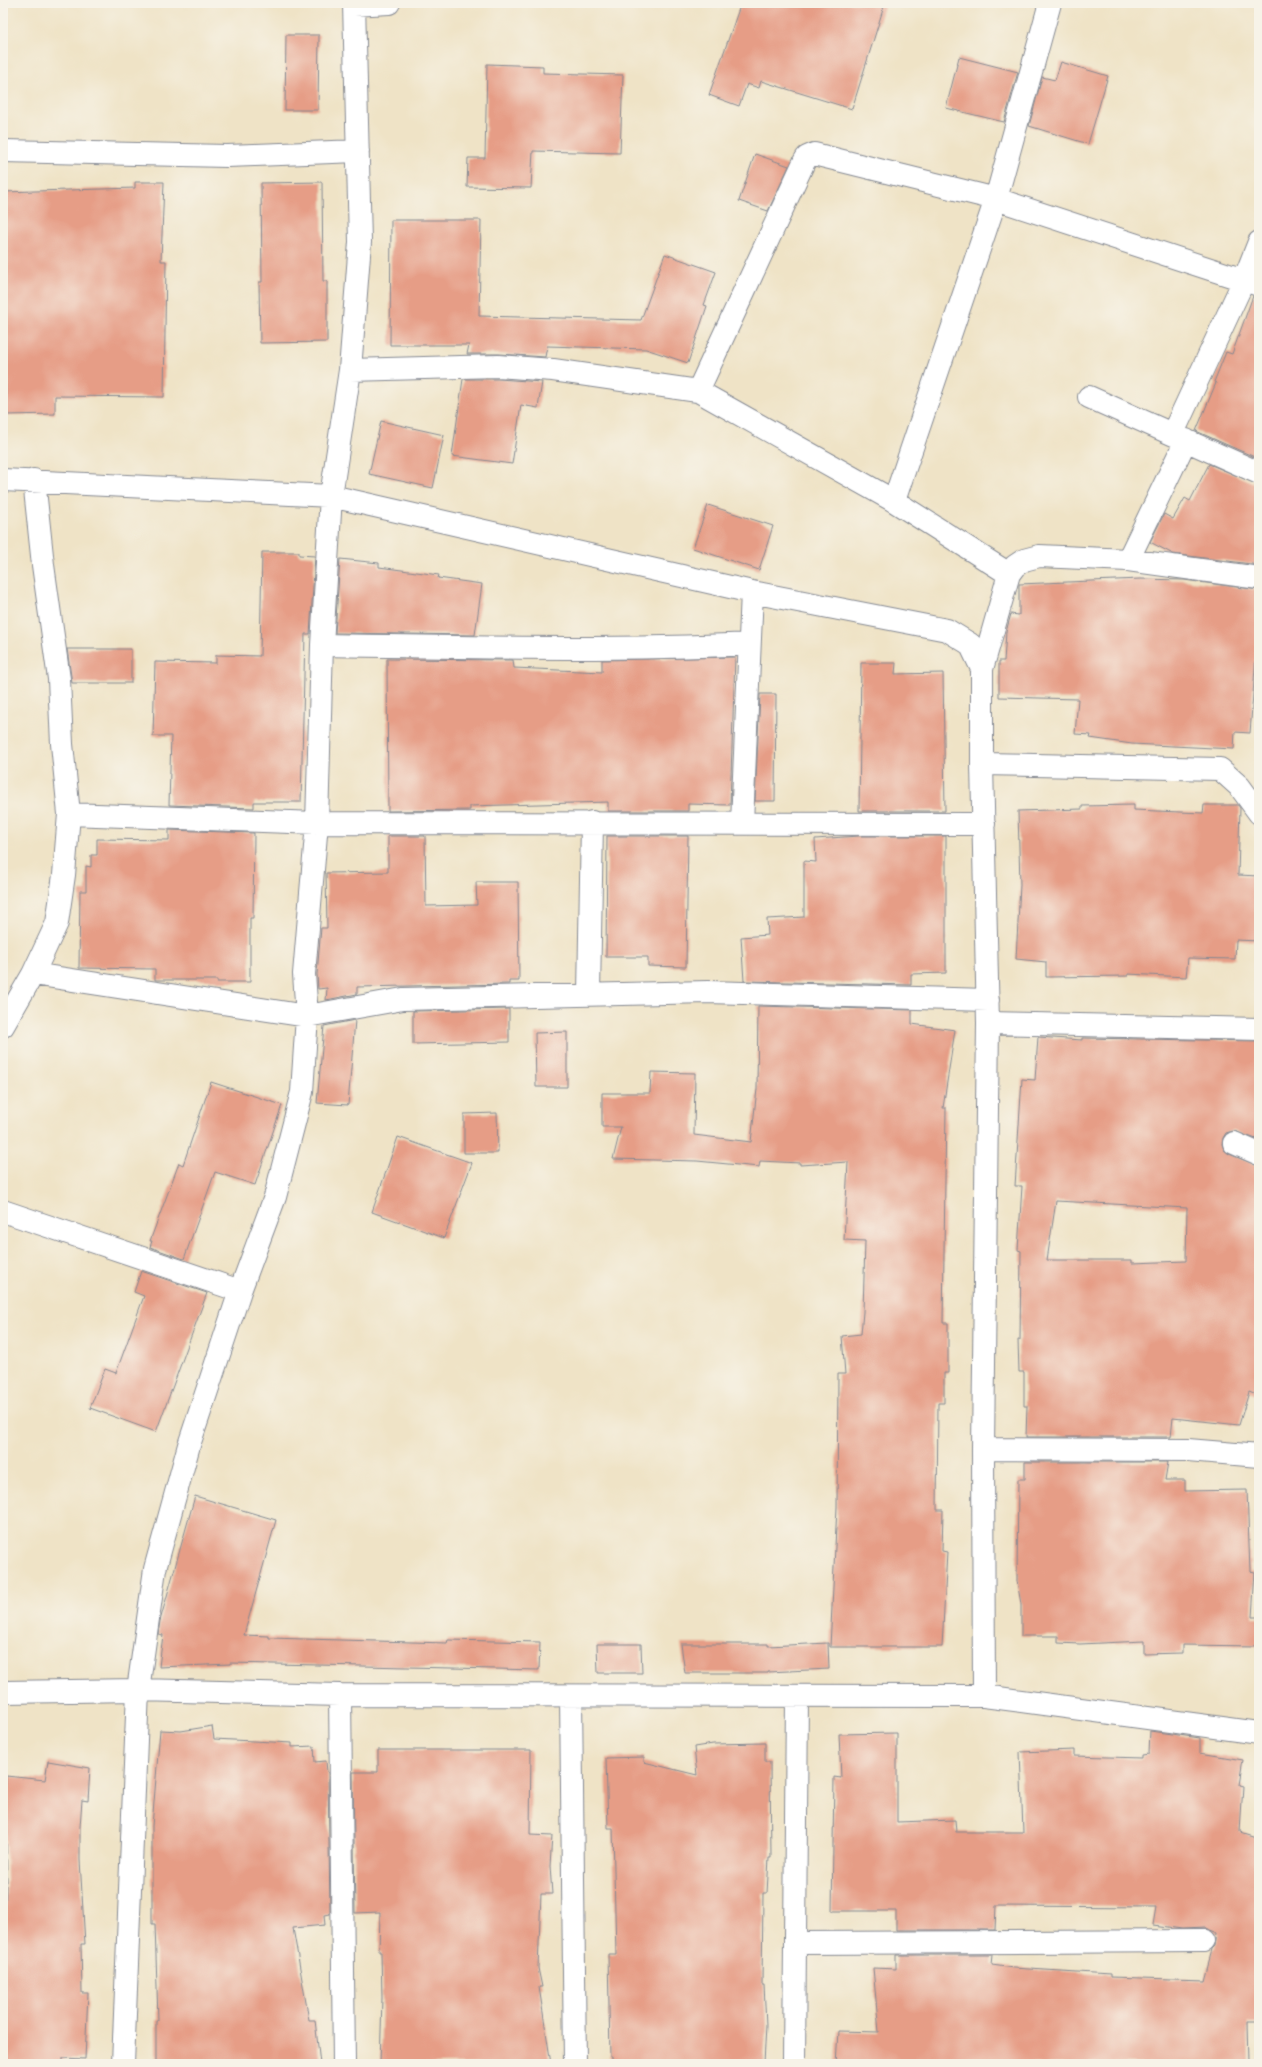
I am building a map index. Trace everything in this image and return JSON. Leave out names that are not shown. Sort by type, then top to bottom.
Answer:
[{"type":"street","points":[[123,2064],[138,1690],[155,1569],[189,1445],[240,1291],[275,1197],[302,1092],[307,1016],[304,974],[317,822],[322,644],[331,496],[350,370],[360,242],[354,4],[389,3]]},
{"type":"street","points":[[894,501],[996,199],[1050,3]]},
{"type":"street","points":[[3,151],[227,156],[358,151]]},
{"type":"street","points":[[698,391],[807,157],[814,154],[996,199],[1251,283]]},
{"type":"street","points":[[1128,560],[1179,436],[1251,283],[1259,242]]},
{"type":"street","points":[[350,370],[498,366],[553,370],[698,391],[894,501],[1009,574]]},
{"type":"street","points":[[1089,397],[1259,473]]},
{"type":"street","points":[[3,480],[34,480],[331,496],[752,592],[947,630],[970,644],[982,668]]},
{"type":"street","points":[[3,1026],[33,974],[57,923],[64,875],[70,814],[62,744],[59,679],[43,565],[34,480]]},
{"type":"street","points":[[984,1696],[983,1449],[988,1000],[982,764],[982,668],[1009,574],[1015,566],[1024,560],[1039,556],[1128,560],[1259,578]]},
{"type":"street","points":[[742,823],[752,592]]},
{"type":"street","points":[[322,644],[555,649],[682,647],[749,644]]},
{"type":"street","points":[[982,764],[1220,769],[1240,787],[1259,813]]},
{"type":"street","points":[[70,814],[317,822],[984,824]]},
{"type":"street","points":[[589,994],[592,822]]},
{"type":"street","points":[[33,974],[307,1016],[403,999],[589,994],[708,992],[988,1000]]},
{"type":"street","points":[[988,1023],[1259,1029]]},
{"type":"street","points":[[1234,1143],[1259,1154]]},
{"type":"street","points":[[3,1211],[240,1291]]},
{"type":"street","points":[[983,1449],[1188,1450],[1259,1456]]},
{"type":"street","points":[[3,1692],[138,1690],[340,1696],[984,1696],[1259,1733]]},
{"type":"street","points":[[340,1696],[344,2064]]},
{"type":"street","points":[[571,1696],[575,2064]]},
{"type":"street","points":[[794,2064],[797,1696]]},
{"type":"street","points":[[795,1943],[1205,1941]]},
{"type":"building","points":[[741,3],[885,3],[852,109],[761,81],[759,88],[747,84],[739,106],[709,95]]},
{"type":"building","points":[[286,35],[319,35],[318,110],[285,110]]},
{"type":"building","points":[[959,57],[1018,72],[1004,122],[946,108]]},
{"type":"building","points":[[1061,62],[1108,76],[1088,144],[1029,126],[1042,77],[1055,80]]},
{"type":"building","points":[[487,64],[543,66],[543,73],[623,75],[620,153],[533,151],[531,188],[467,187],[468,158],[485,158]]},
{"type":"building","points":[[755,154],[789,166],[768,211],[739,201]]},
{"type":"building","points":[[135,182],[164,182],[161,261],[166,261],[164,397],[55,396],[55,414],[6,415],[5,343],[3,344],[3,192],[135,188]]},
{"type":"building","points":[[322,182],[323,281],[327,281],[327,342],[260,343],[259,282],[262,282],[261,183]]},
{"type":"building","points":[[391,220],[481,220],[479,316],[641,320],[665,254],[716,272],[704,305],[707,306],[688,363],[646,349],[547,346],[545,357],[499,354],[467,354],[469,345],[390,345]]},
{"type":"building","points":[[1253,296],[1259,297],[1259,459],[1196,431],[1216,383],[1214,382],[1226,352],[1232,354]]},
{"type":"building","points":[[463,379],[498,379],[542,382],[538,408],[521,405],[512,464],[452,456]]},
{"type":"building","points":[[381,421],[444,435],[433,488],[369,474]]},
{"type":"building","points":[[1209,464],[1259,485],[1259,565],[1173,554],[1150,542],[1164,514],[1173,519],[1185,498],[1190,501]]},
{"type":"building","points":[[708,505],[773,526],[759,570],[693,548]]},
{"type":"building","points":[[262,552],[299,552],[299,555],[315,556],[310,634],[305,634],[301,802],[254,802],[254,808],[169,805],[171,736],[153,736],[155,662],[216,663],[216,655],[260,656]]},
{"type":"building","points":[[340,559],[379,563],[379,567],[439,575],[438,578],[482,584],[475,635],[335,633]]},
{"type":"building","points":[[1140,579],[1184,580],[1259,590],[1259,655],[1256,655],[1250,733],[1235,732],[1234,749],[1132,744],[1090,738],[1091,735],[1075,734],[1078,699],[999,697],[999,661],[1004,661],[1006,632],[1011,614],[1019,615],[1019,584]]},
{"type":"building","points":[[67,649],[131,649],[131,683],[72,683]]},
{"type":"building","points":[[735,657],[730,805],[688,804],[688,811],[608,811],[608,802],[470,806],[470,810],[388,811],[387,659],[513,660],[514,668],[602,672],[602,660]]},
{"type":"building","points":[[861,663],[896,663],[895,674],[943,673],[945,811],[859,811]]},
{"type":"building","points":[[760,694],[776,694],[775,801],[755,801]]},
{"type":"building","points":[[1134,805],[1134,810],[1203,813],[1204,805],[1238,805],[1240,808],[1238,875],[1259,876],[1259,941],[1236,940],[1235,959],[1188,958],[1186,977],[1128,974],[1128,976],[1046,977],[1046,962],[1016,959],[1020,885],[1018,811],[1082,809],[1082,806]]},
{"type":"building","points":[[169,830],[254,833],[253,918],[250,918],[250,982],[217,982],[217,980],[155,980],[155,969],[79,968],[80,891],[86,891],[86,866],[91,867],[91,855],[97,855],[97,839],[169,840]]},
{"type":"building","points":[[388,836],[425,836],[426,906],[477,905],[476,882],[518,882],[519,981],[509,981],[509,984],[357,987],[357,994],[326,1000],[327,988],[318,989],[317,974],[321,928],[327,928],[326,873],[388,872]]},
{"type":"building","points":[[607,836],[688,836],[686,967],[648,966],[648,957],[606,957]]},
{"type":"building","points":[[859,836],[946,836],[946,973],[911,974],[911,985],[744,981],[741,937],[768,935],[767,919],[804,917],[804,861],[816,862],[815,839]]},
{"type":"building","points":[[758,1006],[912,1010],[912,1024],[955,1030],[943,1108],[946,1108],[943,1323],[948,1323],[948,1373],[944,1373],[944,1403],[938,1403],[937,1510],[943,1510],[942,1551],[947,1552],[942,1647],[830,1647],[837,1507],[838,1374],[845,1374],[842,1336],[861,1334],[863,1312],[865,1241],[844,1240],[848,1162],[800,1165],[800,1163],[760,1161],[759,1167],[697,1161],[613,1159],[621,1127],[602,1127],[602,1093],[650,1093],[651,1072],[695,1073],[694,1135],[751,1142],[757,1089]]},
{"type":"building","points":[[509,1009],[509,1042],[413,1044],[413,1011]]},
{"type":"building","points":[[355,1020],[348,1105],[317,1103],[324,1026]]},
{"type":"building","points":[[567,1032],[567,1087],[536,1087],[535,1033]]},
{"type":"building","points":[[1038,1037],[1082,1040],[1082,1038],[1259,1041],[1259,1140],[1233,1131],[1226,1133],[1222,1144],[1224,1150],[1229,1154],[1259,1166],[1259,1396],[1249,1392],[1239,1425],[1173,1418],[1171,1437],[1026,1437],[1027,1406],[1024,1406],[1024,1372],[1019,1372],[1018,1340],[1020,1340],[1021,1251],[1018,1250],[1022,1186],[1015,1186],[1022,1079],[1035,1080]],"holes":[[[1056,1201],[1187,1208],[1186,1261],[1132,1263],[1132,1260],[1047,1260]]]},
{"type":"building","points":[[211,1082],[282,1105],[255,1185],[215,1172],[184,1259],[150,1247],[152,1241],[150,1241],[179,1163],[183,1165]]},
{"type":"building","points":[[497,1113],[498,1153],[464,1153],[464,1114]]},
{"type":"building","points":[[398,1137],[472,1163],[444,1238],[372,1212]]},
{"type":"building","points":[[141,1271],[207,1293],[156,1432],[90,1408],[105,1369],[116,1373],[144,1296],[134,1292]]},
{"type":"building","points":[[1025,1462],[1168,1462],[1165,1480],[1185,1480],[1185,1491],[1247,1490],[1250,1571],[1255,1572],[1252,1617],[1259,1617],[1259,1646],[1182,1645],[1182,1653],[1144,1654],[1144,1641],[1080,1644],[1058,1643],[1058,1636],[1021,1636],[1021,1604],[1017,1581],[1018,1479],[1025,1479]]},
{"type":"building","points":[[195,1496],[276,1520],[244,1635],[269,1636],[269,1638],[447,1643],[448,1640],[540,1642],[539,1670],[230,1663],[159,1667],[163,1635],[158,1634],[160,1621]]},
{"type":"building","points":[[828,1643],[829,1669],[768,1673],[685,1673],[681,1644],[768,1644],[768,1646]]},
{"type":"building","points":[[597,1644],[641,1644],[642,1673],[598,1673]]},
{"type":"building","points":[[212,1726],[214,1739],[292,1743],[292,1747],[314,1746],[315,1762],[326,1761],[328,1772],[330,1914],[324,1915],[325,1925],[293,1928],[309,2020],[315,2020],[320,2064],[156,2064],[156,2020],[158,2020],[155,1924],[152,1924],[152,1826],[160,1730],[181,1731]]},
{"type":"building","points":[[1150,1731],[1200,1738],[1200,1753],[1243,1760],[1239,1785],[1243,1786],[1240,1832],[1259,1838],[1257,2023],[1248,2023],[1249,2064],[836,2064],[838,2031],[879,2032],[873,1968],[896,1969],[896,1955],[993,1955],[992,1965],[1013,1968],[1110,1974],[1110,1977],[1205,1980],[1213,1950],[1216,1947],[1218,1933],[1205,1928],[1182,1929],[1153,1925],[1156,1907],[996,1906],[995,1930],[896,1930],[896,1911],[832,1911],[834,1777],[841,1778],[839,1734],[897,1733],[897,1822],[955,1820],[956,1832],[1023,1832],[1020,1752],[1074,1750],[1074,1756],[1142,1758],[1142,1755],[1149,1754]]},
{"type":"building","points":[[765,1743],[765,1762],[770,1762],[771,1858],[769,1858],[767,1893],[763,1893],[762,1985],[764,1985],[766,2025],[764,2064],[612,2064],[612,2057],[610,2057],[608,1954],[616,1954],[613,1828],[608,1828],[606,1758],[644,1757],[644,1762],[697,1775],[694,1747],[713,1744]]},
{"type":"building","points":[[378,1750],[531,1750],[530,1835],[552,1836],[550,1866],[552,1894],[541,1894],[538,1968],[542,1987],[539,1987],[551,2064],[380,2064],[382,1998],[381,1952],[379,1952],[380,1912],[355,1913],[353,1772],[378,1772]]},
{"type":"building","points":[[48,1761],[90,1768],[88,1801],[82,1800],[80,1827],[80,1860],[85,1944],[81,1944],[82,1993],[88,1993],[85,2059],[63,2058],[63,2064],[3,2064],[7,1882],[6,1826],[4,1826],[6,1776],[45,1780]]}]
